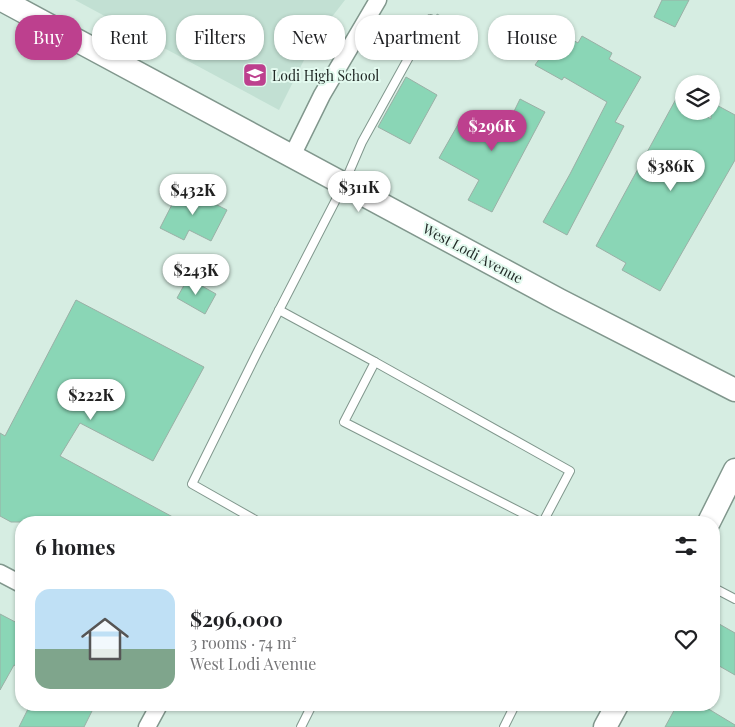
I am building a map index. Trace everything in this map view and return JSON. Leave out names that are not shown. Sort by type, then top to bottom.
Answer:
[{"type":"main road","name":"West Lodi Avenue","points":[[2,0],[560,300],[735,390]]},
{"type":"main road","points":[[712,516],[735,470]]},
{"type":"street","points":[[292,156],[322,95],[378,0]]},
{"type":"street","points":[[0,573],[15,581]]},
{"type":"street","points":[[147,727],[156,711]]},
{"type":"lane","points":[[248,516],[192,484],[344,184],[362,142],[407,60]]},
{"type":"lane","points":[[279,310],[570,471],[544,516]]},
{"type":"lane","points":[[375,362],[344,422],[529,516]]},
{"type":"lane","points":[[720,591],[735,598]]},
{"type":"lane","points":[[301,727],[309,711]]},
{"type":"lane","points":[[504,727],[512,711]]},
{"type":"shaded area","points":[[75,0],[345,0],[333,15],[274,15],[274,60],[304,60],[279,110],[186,60],[264,60],[264,15],[176,15],[176,54],[166,49],[166,15],[103,15]]},
{"type":"building","points":[[662,0],[689,0],[675,27],[654,17]]},
{"type":"building","points":[[582,36],[612,53],[609,59],[641,77],[615,122],[624,126],[567,235],[543,222],[607,102],[564,77],[562,80],[535,65],[539,60],[575,60],[575,41],[578,43]]},
{"type":"building","points":[[406,77],[437,95],[410,144],[378,127]]},
{"type":"building","points":[[520,99],[545,112],[492,212],[468,200],[479,180],[439,158],[464,114],[502,136]]},
{"type":"building","points":[[675,101],[675,120],[720,120],[720,107],[735,115],[735,160],[660,291],[622,270],[626,263],[596,246]]},
{"type":"building","points":[[181,187],[227,210],[211,241],[189,230],[184,240],[160,228]]},
{"type":"building","points":[[188,278],[216,294],[205,314],[177,298]]},
{"type":"building","points":[[76,300],[204,367],[153,461],[80,423],[60,456],[171,516],[15,516],[15,522],[11,522],[0,516],[0,433],[5,436]]},
{"type":"building","points":[[0,614],[15,622],[15,666],[0,690]]},
{"type":"building","points":[[720,624],[735,633],[735,675],[720,666]]},
{"type":"building","points":[[27,711],[92,711],[84,727],[19,727]]},
{"type":"building","points":[[674,711],[712,711],[735,725],[735,727],[665,727]]},
{"type":"place","name":"Lodi High School","points":[[255,75]]}]
